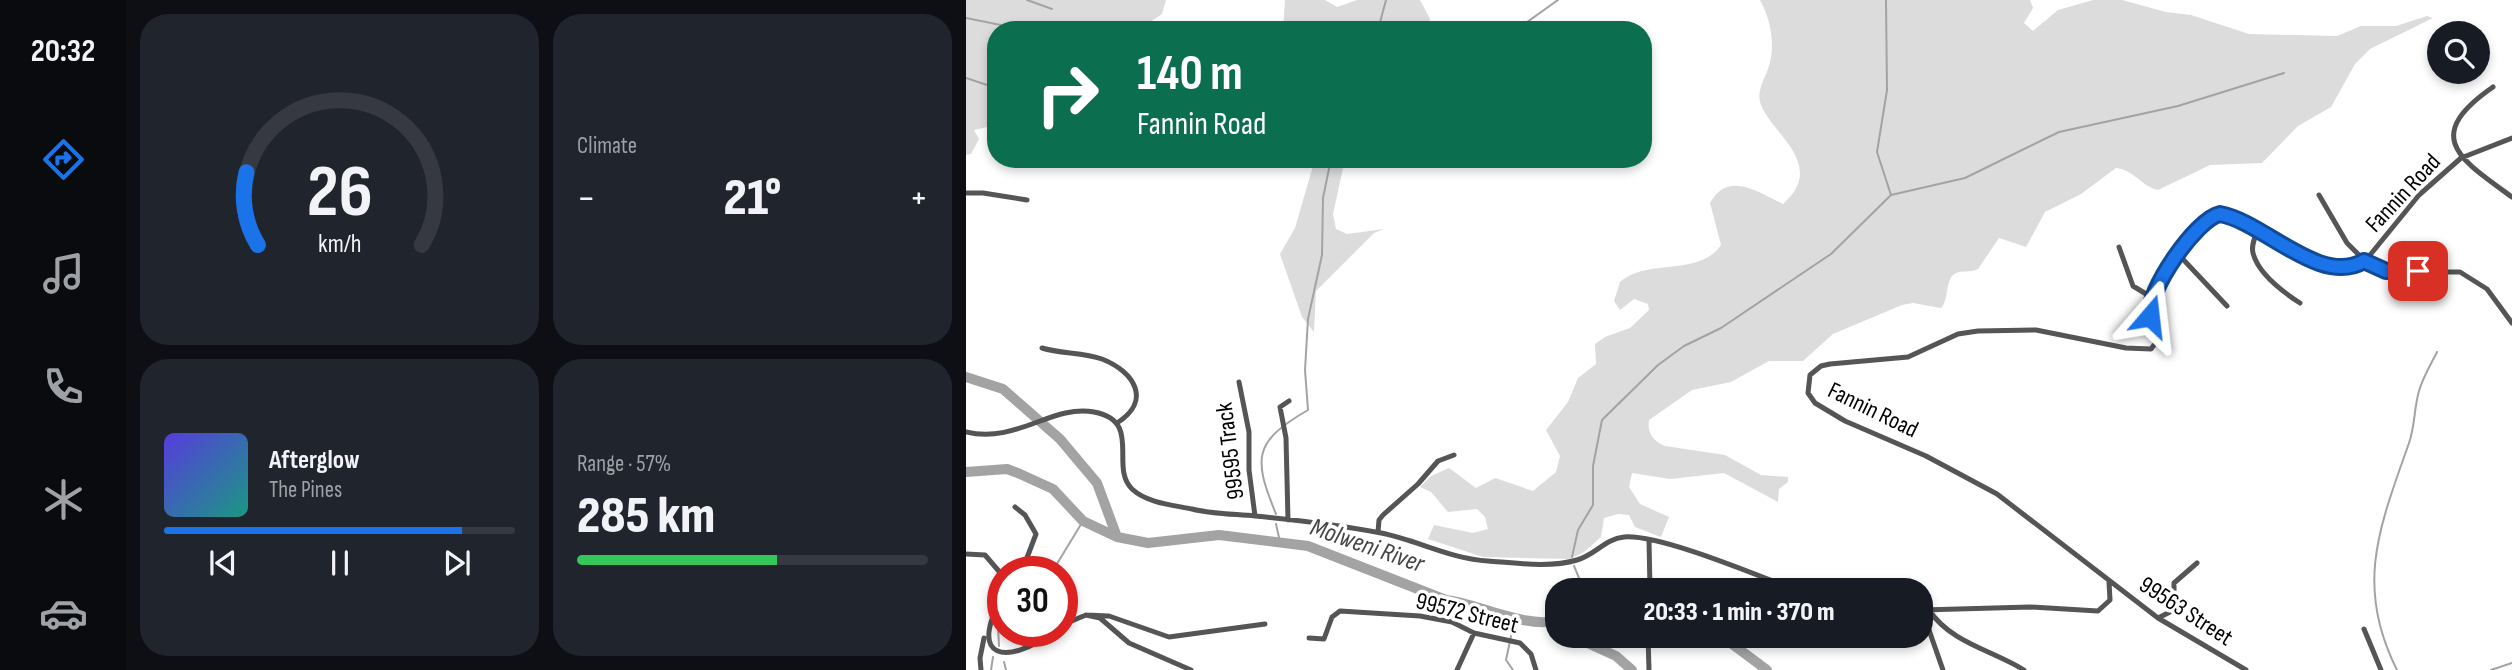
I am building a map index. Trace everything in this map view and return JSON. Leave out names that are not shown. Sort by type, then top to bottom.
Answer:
[{"type":"street","points":[[2493,87],[2470,103],[2461,114],[2454,140],[2461,158],[2512,197]]},
{"type":"street","name":"Fannin Road","points":[[2108,579],[1997,494],[1926,456],[1845,421],[1822,408],[1808,393],[1807,381],[1821,366],[1908,357],[1969,332],[2036,330],[2126,348],[2151,349],[2157,341],[2148,309],[2151,297],[2202,225],[2214,216],[2228,216],[2330,266],[2348,268],[2364,261],[2419,195],[2461,158],[2512,138]]},
{"type":"street","points":[[966,193],[1027,200]]},
{"type":"street","points":[[2319,195],[2347,243],[2364,261],[2386,271],[2460,272],[2485,286],[2512,323]]},
{"type":"street","points":[[2258,230],[2253,245],[2255,257],[2279,288],[2300,303]]},
{"type":"street","points":[[2119,247],[2133,286],[2151,297]]},
{"type":"street","points":[[2179,255],[2227,306]]},
{"type":"street","points":[[1042,348],[1105,360],[1135,385],[1134,405],[1117,423]]},
{"type":"street","name":"99595 Track","points":[[1239,383],[1249,432],[1249,470],[1255,516]]},
{"type":"street","points":[[1288,520],[1286,438],[1279,411],[1289,401]]},
{"type":"street","points":[[966,432],[981,435],[1009,433],[1075,411],[1093,411],[1117,423],[1123,440],[1124,472],[1135,492],[1160,502],[1196,510],[1378,533],[1486,561],[1564,562],[1586,556],[1610,540],[1624,537],[1649,540],[1761,578]]},
{"type":"street","points":[[1378,533],[1379,520],[1383,515],[1418,484],[1438,460],[1454,455]]},
{"type":"street","points":[[1015,506],[1025,515],[1035,534],[1028,556]]},
{"type":"street","points":[[1649,540],[1650,578]]},
{"type":"street","points":[[966,554],[987,557]]},
{"type":"street","points":[[2158,618],[2174,610],[2174,583],[2197,563]]},
{"type":"street","points":[[1933,610],[2031,607],[2098,611],[2110,600],[2112,592],[2108,579]]},
{"type":"street","name":"99563 Street","points":[[2108,579],[2158,618],[2246,670]]},
{"type":"street","name":"99572 Street","points":[[1309,638],[1324,639],[1332,617],[1344,610],[1420,616],[1452,622],[1474,633],[1524,646],[1531,654],[1536,670]]},
{"type":"street","points":[[1078,618],[1086,615],[1109,616],[1169,636],[1265,624]]},
{"type":"street","points":[[1086,615],[1103,620],[1136,647],[1191,670]]},
{"type":"street","points":[[1933,617],[1972,647],[2007,659],[2024,670]]},
{"type":"street","points":[[981,670],[980,658],[987,624]]},
{"type":"street","points":[[2364,629],[2381,670]]},
{"type":"street","points":[[1457,670],[1474,633]]},
{"type":"street","points":[[984,638],[987,642]]},
{"type":"street","points":[[1933,638],[1943,670]]},
{"type":"street","points":[[991,647],[993,650],[1010,652],[1028,647]]},
{"type":"street","points":[[1648,648],[1650,670]]},
{"type":"shaded area","points":[[966,0],[1166,0],[1162,14],[1152,21],[987,21],[987,127],[974,130],[979,139],[971,154],[966,155]]},
{"type":"shaded area","points":[[1285,0],[1325,0],[1337,7],[1357,0],[1420,0],[1430,21],[1284,21]]},
{"type":"shaded area","points":[[1760,0],[2030,0],[2033,8],[2024,23],[2033,31],[2058,10],[2093,0],[2122,0],[2166,12],[2191,15],[2249,34],[2337,36],[2361,26],[2396,26],[2427,16],[2433,18],[2370,49],[2355,64],[2331,107],[2298,126],[2262,163],[2210,165],[2158,190],[2116,168],[2081,194],[2045,212],[2026,247],[1999,238],[1978,269],[1952,276],[1941,308],[1913,303],[1902,305],[1833,334],[1803,361],[1769,361],[1731,382],[1692,390],[1649,420],[1652,436],[1665,446],[1725,455],[1761,475],[1788,477],[1788,482],[1779,489],[1778,502],[1724,473],[1670,479],[1632,473],[1629,487],[1640,504],[1669,517],[1661,537],[1635,527],[1629,515],[1618,514],[1604,518],[1601,537],[1584,552],[1570,559],[1483,557],[1428,539],[1434,525],[1473,533],[1488,529],[1485,517],[1477,509],[1448,512],[1431,492],[1420,487],[1431,476],[1449,468],[1476,488],[1495,478],[1533,491],[1556,472],[1560,456],[1546,430],[1568,402],[1578,378],[1596,364],[1595,344],[1605,337],[1630,328],[1649,310],[1648,304],[1634,299],[1620,310],[1614,301],[1620,282],[1644,271],[1700,261],[1712,255],[1721,245],[1710,203],[1717,193],[1725,188],[1744,187],[1783,204],[1795,190],[1800,176],[1799,163],[1767,116],[1759,95],[1772,51],[1767,16]]},
{"type":"shaded area","points":[[1312,168],[1343,168],[1333,214],[1336,229],[1347,234],[1384,229],[1374,233],[1316,291],[1314,332],[1302,317],[1280,254],[1295,228]]},
{"type":"waterway","points":[[1027,0],[1052,9]]},
{"type":"waterway","points":[[1380,21],[1386,0]]},
{"type":"waterway","points":[[1529,21],[1558,0]]},
{"type":"waterway","points":[[1886,0],[1887,90],[1877,152],[1891,195]]},
{"type":"waterway","points":[[966,18],[987,22]]},
{"type":"waterway","points":[[1572,557],[1578,530],[1593,505],[1593,466],[1602,420],[1658,365],[1684,346],[1721,328],[1831,254],[1891,195],[1965,178],[2059,132],[2178,106],[2284,73]]},
{"type":"waterway","points":[[966,78],[987,85]]},
{"type":"waterway","points":[[1276,514],[1264,479],[1263,453],[1277,432],[1308,410],[1305,370],[1308,319],[1322,255],[1323,198],[1329,168]]},
{"type":"waterway","points":[[2397,670],[2384,639],[2377,610],[2374,583],[2376,556],[2381,529],[2411,437],[2419,391],[2437,352]]},
{"type":"waterway","name":"Molweni River","points":[[966,377],[1003,389],[1060,439],[1097,483],[1117,537],[1148,543],[1219,535],[1308,546],[1446,600],[1518,619],[1545,622]]},
{"type":"waterway","name":"Molweni River","points":[[966,472],[1007,469],[1020,474],[1053,489],[1083,521],[1117,537]]},
{"type":"waterway","points":[[1062,556],[1083,521]]},
{"type":"waterway","points":[[1276,524],[1280,542]]},
{"type":"waterway","points":[[1574,566],[1579,578]]},
{"type":"waterway","points":[[1513,670],[1506,660],[1515,617]]},
{"type":"waterway","points":[[1598,648],[1616,656],[1632,670]]},
{"type":"waterway","name":"Molweni River","points":[[1737,648],[1767,670]]},
{"type":"waterway","points":[[991,670],[993,657]]},
{"type":"waterway","points":[[1004,662],[1006,670]]},
{"type":"waterway","points":[[2491,670],[2512,663]]},
{"type":"route","points":[[2150,316],[2148,309],[2151,297],[2170,267],[2202,225],[2220,214],[2242,222],[2314,261],[2330,266],[2348,268],[2364,261],[2386,271],[2418,271]]}]
